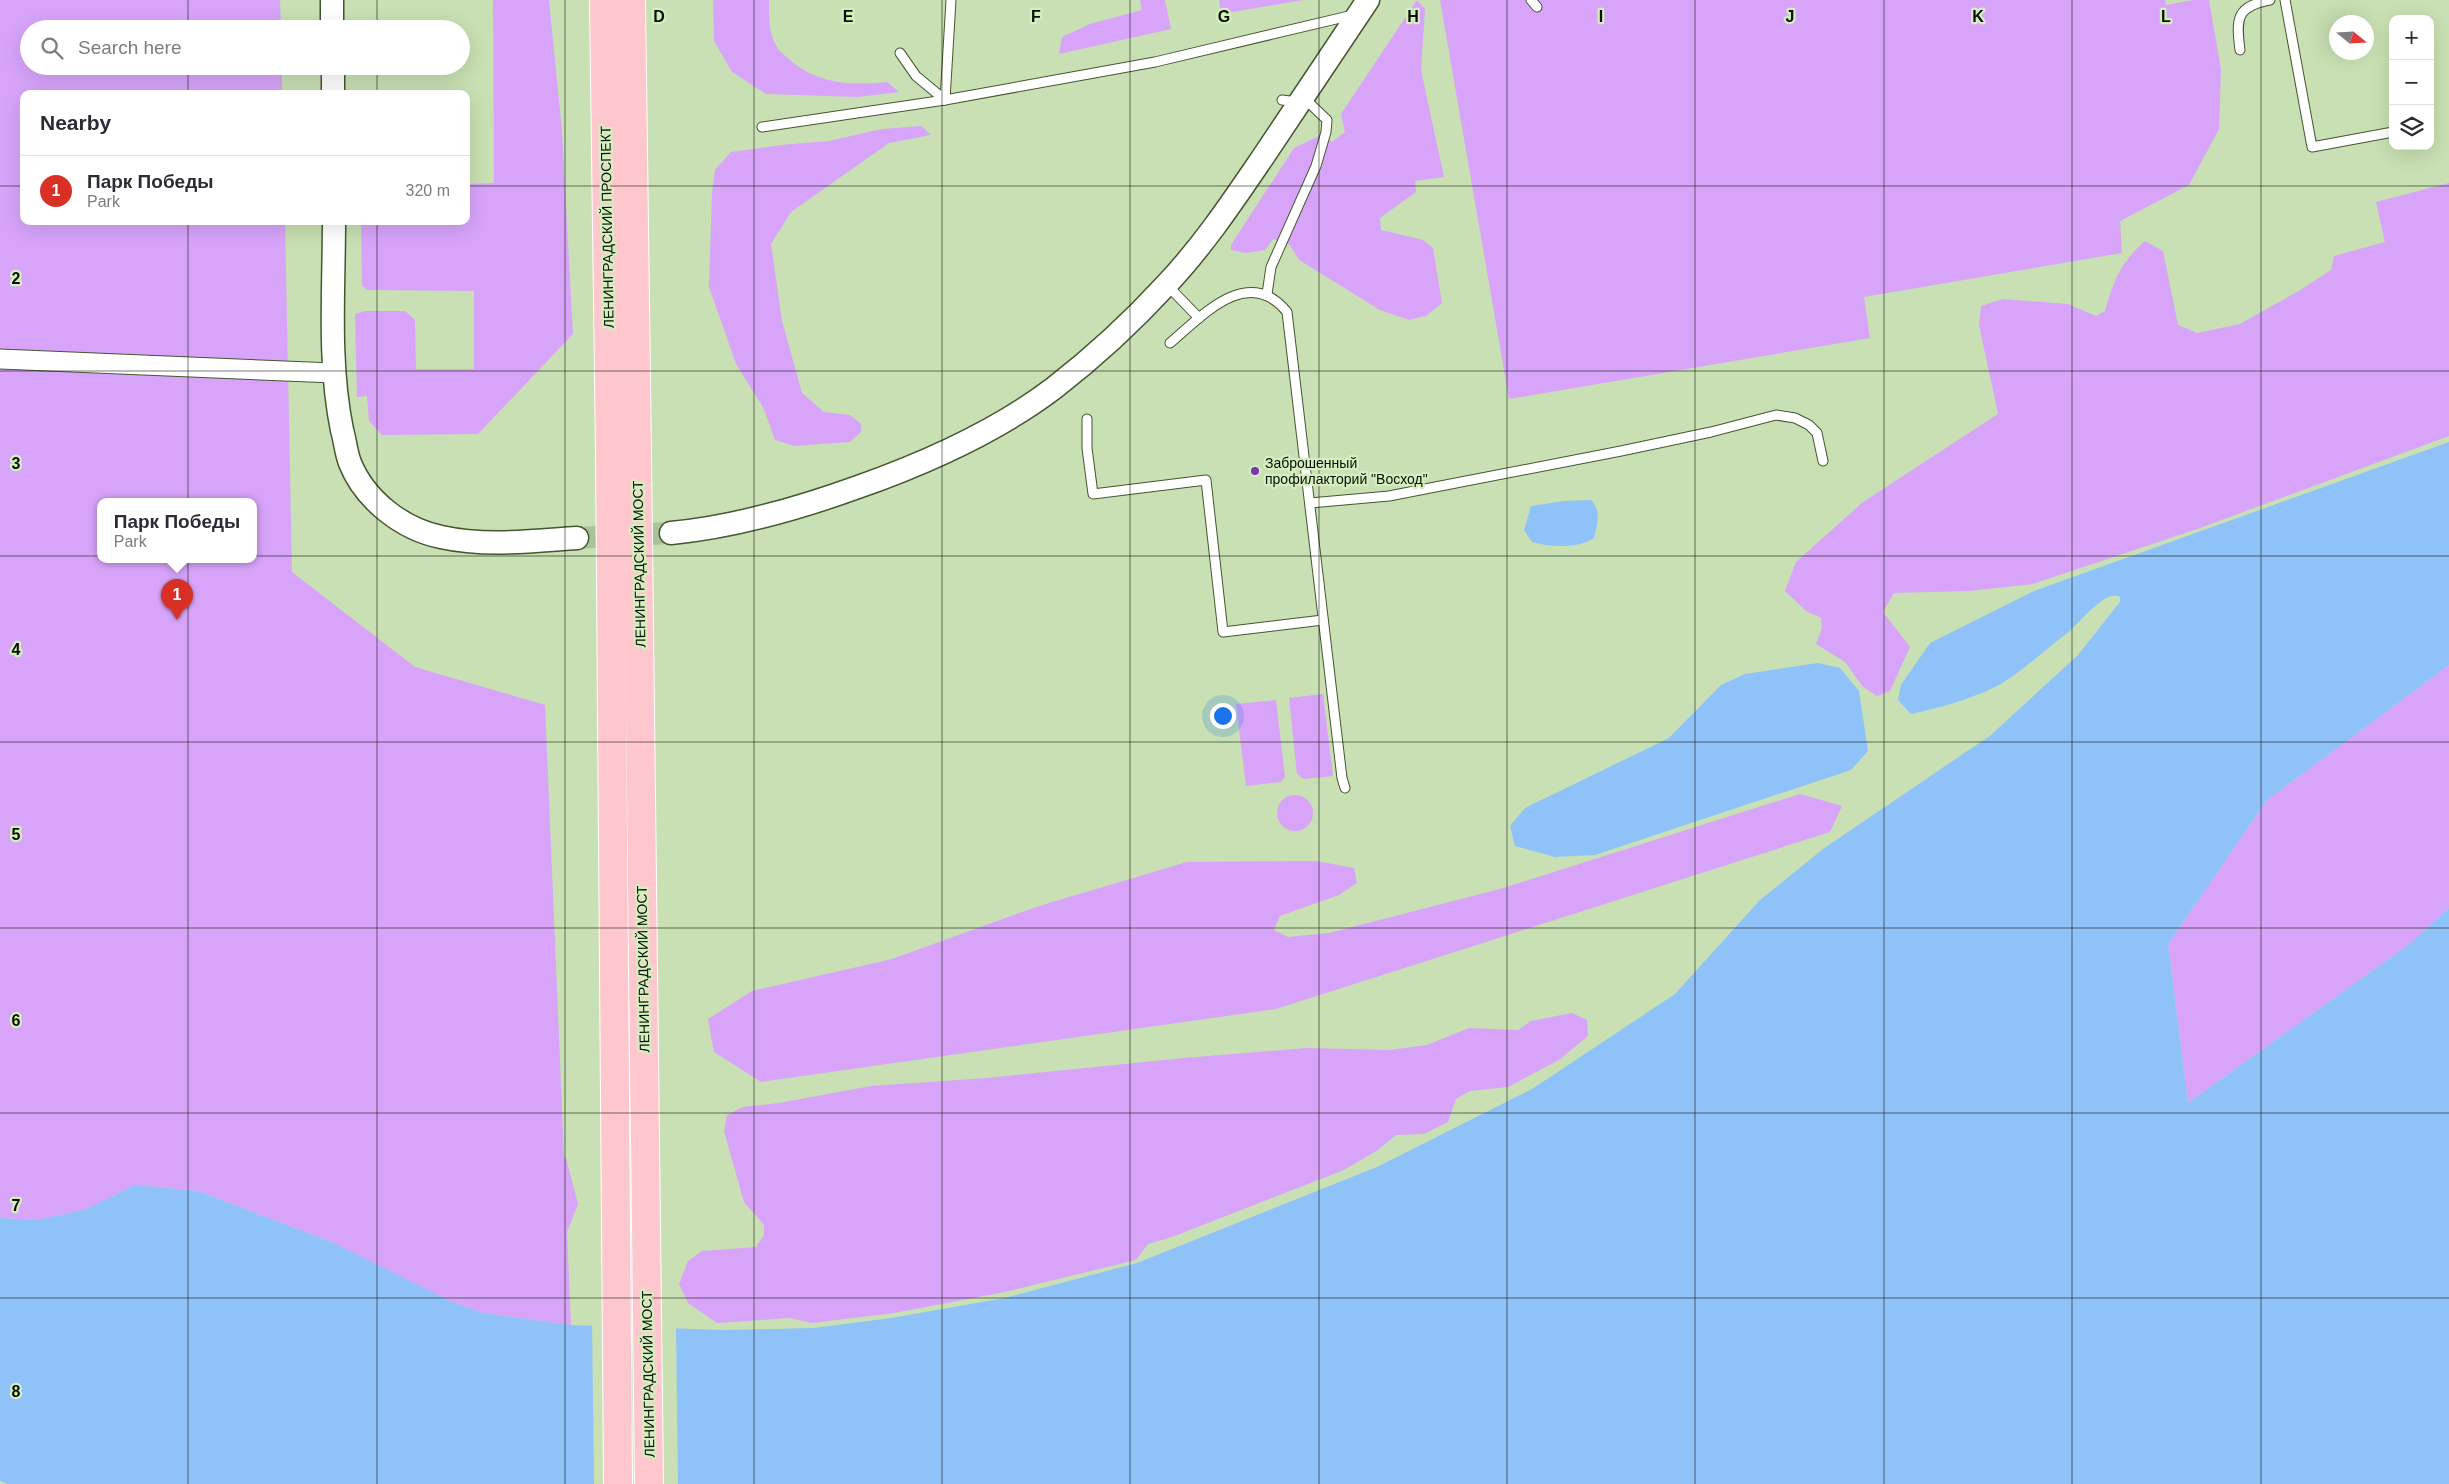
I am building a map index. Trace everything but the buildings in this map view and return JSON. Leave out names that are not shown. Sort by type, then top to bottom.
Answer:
[{"type":"main road","name":"ЛЕНИНГРАДСКИЙ ПРОСПЕКТ","points":[[604,0],[610,454]]},
{"type":"main road","name":"ЛЕНИНГРАДСКИЙ ПРОСПЕКТ","points":[[631,0],[638,453]]},
{"type":"main road","name":"ЛЕНИНГРАДСКИЙ МОСТ","points":[[638,453],[649,1484]]},
{"type":"main road","name":"ЛЕНИНГРАДСКИЙ МОСТ","points":[[610,454],[618,1484]]},
{"type":"street","points":[[332,0],[332,20]]},
{"type":"street","points":[[592,0],[605,62]]},
{"type":"street","points":[[670,533],[742,522],[807,505],[885,478],[936,456],[995,426],[1053,389],[1102,349],[1167,284],[1223,216],[1295,100],[1363,7]]},
{"type":"street","points":[[333,75],[333,90]]},
{"type":"street","points":[[334,225],[334,373],[337,404],[349,462],[363,486],[385,510],[410,526],[439,537],[472,542],[511,543],[577,538]]},
{"type":"street","points":[[0,359],[334,373]]},
{"type":"lane","points":[[945,100],[951,0]]},
{"type":"lane","points":[[2240,50],[2237,27],[2242,12],[2251,3],[2270,0]]},
{"type":"lane","points":[[2285,0],[2312,147],[2389,133]]},
{"type":"lane","points":[[762,127],[945,100],[1155,62],[1363,7]]},
{"type":"lane","points":[[900,53],[916,76],[945,100]]},
{"type":"lane","points":[[1267,294],[1271,267],[1316,166],[1326,132],[1327,120],[1295,100]]},
{"type":"lane","points":[[1167,284],[1199,318]]},
{"type":"lane","points":[[1170,344],[1213,305],[1236,295],[1258,292],[1267,294],[1279,302],[1287,312],[1342,778],[1345,788]]},
{"type":"lane","points":[[1310,503],[1389,496],[1702,434],[1776,415],[1795,418],[1809,425],[1817,433],[1823,461]]},
{"type":"lane","points":[[1087,419],[1086,448],[1093,494],[1206,480],[1223,632],[1323,620]]},
{"type":"shaded area","points":[[0,0],[280,0],[281,20],[20,20],[20,75],[282,75],[282,90],[20,90],[20,225],[285,225],[292,572],[415,667],[545,705],[564,1156],[578,1204],[567,1232],[571,1325],[483,1313],[452,1302],[334,1243],[198,1191],[135,1185],[84,1210],[36,1220],[0,1218]]},
{"type":"shaded area","points":[[493,0],[549,0],[562,131],[573,334],[478,434],[382,435],[369,421],[367,396],[357,397],[355,314],[365,311],[405,311],[415,320],[416,369],[474,369],[474,291],[367,290],[362,285],[361,225],[470,225],[470,184],[494,183]]},
{"type":"shaded area","points":[[713,0],[769,0],[773,39],[780,51],[800,67],[811,74],[835,81],[861,84],[887,82],[899,92],[858,97],[766,94],[732,72],[714,41]]},
{"type":"shaded area","points":[[1140,0],[1165,0],[1171,29],[1059,54],[1062,37],[1090,24],[1142,10]]},
{"type":"shaded area","points":[[1219,0],[1303,0],[1221,14]]},
{"type":"shaded area","points":[[1417,0],[1425,9],[1421,70],[1444,177],[1415,181],[1416,192],[1380,218],[1381,230],[1423,240],[1433,248],[1442,303],[1426,316],[1409,320],[1380,310],[1299,260],[1290,245],[1273,239],[1265,250],[1246,253],[1231,250],[1231,245],[1294,148],[1323,134],[1332,142],[1345,132],[1341,114]]},
{"type":"shaded area","points":[[1440,0],[2165,0],[2166,5],[2193,0],[2209,0],[2221,69],[2219,129],[2189,185],[2120,221],[2122,253],[1864,297],[1870,338],[1509,399]]},
{"type":"shaded area","points":[[921,126],[931,135],[889,143],[791,212],[771,244],[782,321],[802,393],[824,412],[850,415],[861,424],[861,432],[850,442],[794,446],[775,440],[764,409],[736,364],[709,287],[712,193],[715,170],[731,152],[829,141],[882,129]]},
{"type":"shaded area","points":[[2449,183],[2449,436],[2200,528],[2033,584],[1969,591],[1894,593],[1883,612],[1910,647],[1890,691],[1877,696],[1863,687],[1845,662],[1816,644],[1822,628],[1821,618],[1806,611],[1785,591],[1796,562],[1863,502],[1998,414],[1979,325],[1981,306],[2003,299],[2068,304],[2096,316],[2105,311],[2119,273],[2129,257],[2145,241],[2163,251],[2178,325],[2197,333],[2240,324],[2302,289],[2331,270],[2334,256],[2385,242],[2376,202]]},
{"type":"shaded area","points":[[2449,665],[2449,908],[2411,943],[2188,1103],[2168,944],[2267,800]]},
{"type":"shaded area","points":[[1323,694],[1333,776],[1304,779],[1297,774],[1289,698]]},
{"type":"shaded area","points":[[1276,700],[1285,777],[1281,782],[1246,786],[1236,704]]},
{"type":"shaded area","points":[[1800,794],[1842,806],[1830,832],[1276,1009],[761,1082],[714,1052],[708,1019],[752,991],[892,959],[1039,906],[1187,862],[1316,861],[1354,868],[1357,883],[1339,895],[1280,916],[1274,930],[1288,937],[1329,933],[1500,889]]},
{"type":"shaded area","points":[[1295,795],[1302,796],[1308,800],[1312,806],[1312,820],[1308,826],[1302,830],[1295,831],[1288,830],[1282,826],[1278,820],[1277,813],[1278,806],[1282,800],[1288,796]]},
{"type":"shaded area","points":[[1572,1013],[1587,1020],[1588,1036],[1559,1060],[1508,1087],[1470,1091],[1456,1099],[1448,1122],[1424,1134],[1396,1135],[1378,1150],[1344,1170],[1172,1237],[1148,1244],[1136,1260],[1005,1292],[894,1313],[812,1323],[789,1318],[717,1323],[688,1303],[679,1284],[688,1261],[702,1251],[756,1247],[764,1235],[764,1225],[744,1202],[724,1131],[727,1115],[743,1107],[779,1103],[871,1086],[987,1078],[1184,1058],[1307,1048],[1390,1050],[1427,1045],[1469,1028],[1518,1030],[1531,1021]]},
{"type":"water","points":[[2449,442],[2449,665],[2267,800],[2168,944],[2188,1103],[2411,943],[2449,908],[2449,1484],[8,1484],[0,1481],[0,1218],[36,1220],[84,1210],[135,1185],[198,1191],[334,1243],[452,1302],[483,1313],[571,1325],[725,1330],[814,1328],[891,1318],[1005,1298],[1137,1263],[1377,1167],[1532,1089],[1675,994],[1760,900],[1823,849],[1991,735],[2078,655],[2120,602],[2120,597],[2107,598],[2099,603],[2066,634],[2021,670],[1995,687],[1964,700],[1911,714],[1898,700],[1901,685],[1930,643],[2034,591]]},
{"type":"water","points":[[1591,500],[1597,509],[1598,518],[1594,538],[1587,542],[1563,546],[1539,544],[1532,542],[1524,530],[1531,506],[1564,501]]},
{"type":"water","points":[[1818,663],[1840,668],[1859,691],[1868,751],[1851,770],[1595,855],[1555,857],[1515,846],[1510,826],[1525,808],[1669,738],[1721,685],[1745,674]]},
{"type":"pier","points":[[592,1323],[676,1326],[678,1484],[594,1484]]},
{"type":"tunnel","points":[[577,538],[671,533]]},
{"type":"place","name":"Заброшенный профилакторий \"Восход\"","points":[[1255,471]]},
{"type":"place","name":"Парк Победы","points":[[177,620]]}]
